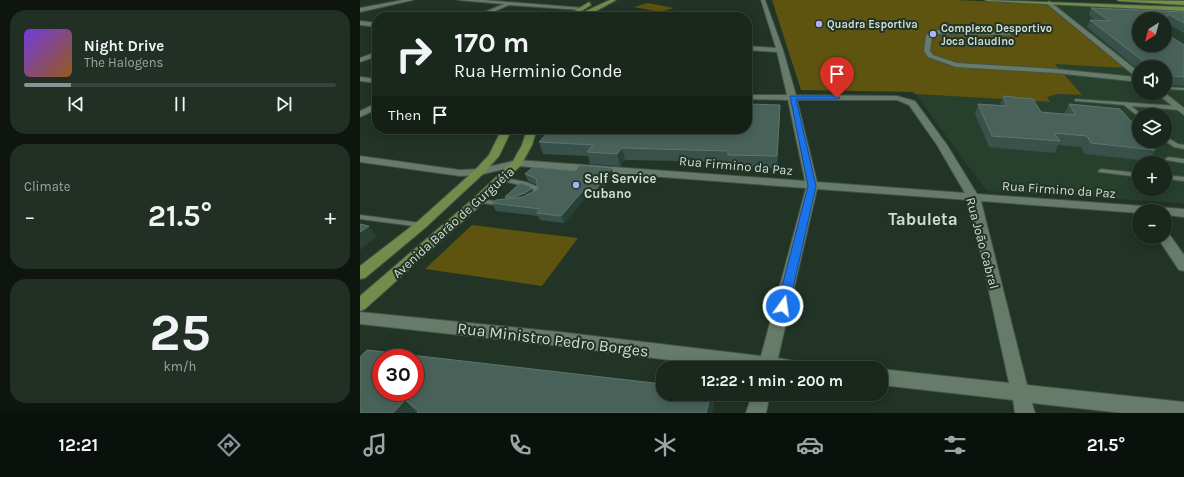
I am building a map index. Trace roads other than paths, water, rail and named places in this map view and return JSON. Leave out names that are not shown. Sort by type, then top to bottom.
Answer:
[{"type":"highway","points":[[1119,0],[1184,4]]},
{"type":"main road","points":[[578,10],[601,0]]},
{"type":"main road","points":[[588,12],[608,0]]},
{"type":"main road","points":[[588,12],[614,0]]},
{"type":"main road","points":[[987,0],[1184,9]]},
{"type":"main road","points":[[575,12],[594,1]]},
{"type":"main road","name":"Avenida Barão de Gurguéia","points":[[360,274],[420,225],[479,172],[494,156],[505,134]]},
{"type":"main road","name":"Avenida Barão de Gurguéia","points":[[360,305],[478,201],[517,163],[527,145],[530,134]]},
{"type":"street","points":[[360,10],[410,0]]},
{"type":"street","points":[[460,0],[578,10]]},
{"type":"street","points":[[489,12],[521,0]]},
{"type":"street","points":[[763,0],[780,50],[812,186],[769,361]]},
{"type":"street","points":[[1049,3],[1132,70]]},
{"type":"street","points":[[1008,34],[938,32],[929,35],[927,51],[930,56],[956,65],[1056,71],[1132,79]]},
{"type":"street","points":[[752,48],[780,50]]},
{"type":"street","points":[[360,60],[372,56]]},
{"type":"street","points":[[360,79],[372,80]]},
{"type":"street","points":[[752,97],[792,97]]},
{"type":"street","name":"Rua João Cabral","points":[[792,97],[897,98],[908,100],[912,103],[942,145],[974,198],[1025,413]]},
{"type":"street","points":[[1170,100],[1180,107]]},
{"type":"street","points":[[360,114],[372,108]]},
{"type":"street","name":"Rua Firmino da Paz","points":[[360,159],[460,173],[479,172],[517,163],[1132,209]]},
{"type":"street","points":[[1172,212],[1184,213]]},
{"type":"street","points":[[1169,244],[1184,266]]},
{"type":"street","name":"Rua Ministro Pedro Borges","points":[[360,318],[560,339],[723,361]]},
{"type":"street","points":[[888,378],[1184,411]]},
{"type":"street","points":[[756,413],[759,401]]},
{"type":"lane","points":[[1172,88],[1184,89]]},
{"type":"lane","points":[[1077,100],[1180,107]]},
{"type":"lane","points":[[1126,104],[1132,109]]},
{"type":"lane","points":[[1172,143],[1176,146],[1184,147]]},
{"type":"lane","points":[[1172,160],[1184,161]]},
{"type":"lane","points":[[1101,171],[1132,174]]},
{"type":"lane","points":[[1172,178],[1184,179]]},
{"type":"lane","points":[[500,179],[526,184],[536,188],[537,195],[527,202]]},
{"type":"lane","points":[[478,201],[507,205]]},
{"type":"lane","points":[[360,217],[420,225]]},
{"type":"place","name":"Quadra Esportiva","points":[[819,24]]},
{"type":"place","name":"Complexo Desportivo Joca Claudino","points":[[933,34]]},
{"type":"place","name":"Self Service Cubano","points":[[576,185]]},
{"type":"district","name":"Tabuleta","points":[[923,219]]}]
